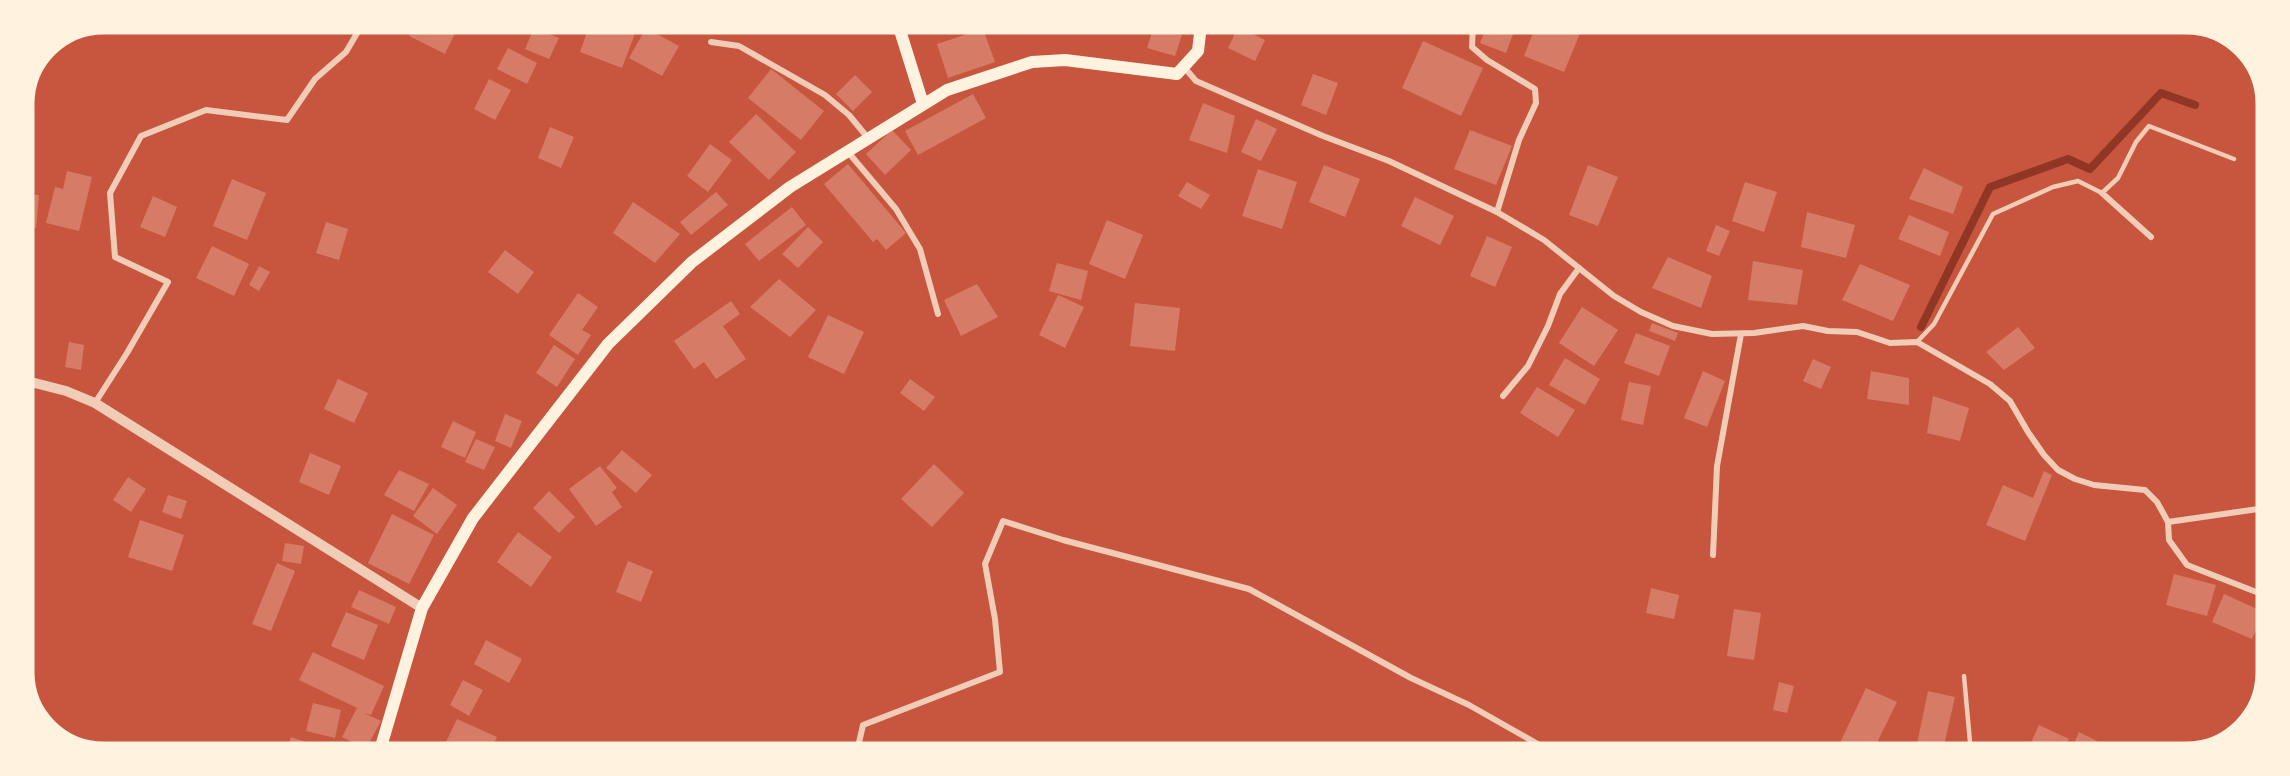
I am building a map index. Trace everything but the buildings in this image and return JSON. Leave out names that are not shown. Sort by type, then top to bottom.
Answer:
[{"type":"main road","points":[[901,33],[923,104]]},
{"type":"main road","points":[[382,743],[422,608],[473,518],[608,344],[692,262],[790,187],[947,90],[1032,62],[1065,60],[1177,74],[1198,51],[1200,33]]},
{"type":"street","points":[[95,403],[168,282],[115,257],[110,193],[141,136],[206,110],[287,120],[315,79],[346,52],[357,33]]},
{"type":"street","points":[[1473,33],[1472,47],[1534,89],[1536,103],[1520,140],[1497,212]]},
{"type":"street","points":[[711,42],[739,46],[825,95],[849,115],[868,138]]},
{"type":"street","points":[[1184,66],[1196,81],[1389,162],[1497,212],[1544,240],[1614,296],[1641,312],[1673,326],[1712,334],[1741,334],[1803,326],[1828,331],[1857,332],[1890,343],[1917,342],[1990,384],[2010,401],[2033,440],[2058,470],[2094,485],[2145,490],[2157,502],[2168,522],[2169,540],[2187,566],[2257,592]]},
{"type":"street","points":[[848,151],[896,209],[920,249],[938,314]]},
{"type":"street","points":[[2102,193],[2151,237]]},
{"type":"street","points":[[1503,396],[1528,366],[1548,326],[1560,294],[1579,268]]},
{"type":"street","points":[[1713,555],[1717,466],[1741,334]]},
{"type":"street","points":[[33,383],[66,391],[95,403],[422,608]]},
{"type":"street","points":[[2168,522],[2257,509]]},
{"type":"street","points":[[859,743],[863,725],[1000,672],[995,619],[985,564],[1003,521],[1074,543],[1249,589],[1411,678],[1469,705],[1536,743]]},
{"type":"lane","points":[[1917,342],[1934,324],[1956,279],[1973,253],[1993,214],[2053,187],[2078,181],[2102,193],[2118,178],[2136,142],[2149,126],[2234,159]]},
{"type":"lane","points":[[1964,676],[1970,743]]},
{"type":"waterway","points":[[1921,327],[1990,187],[2068,159],[2090,169],[2161,93],[2195,105]]}]
